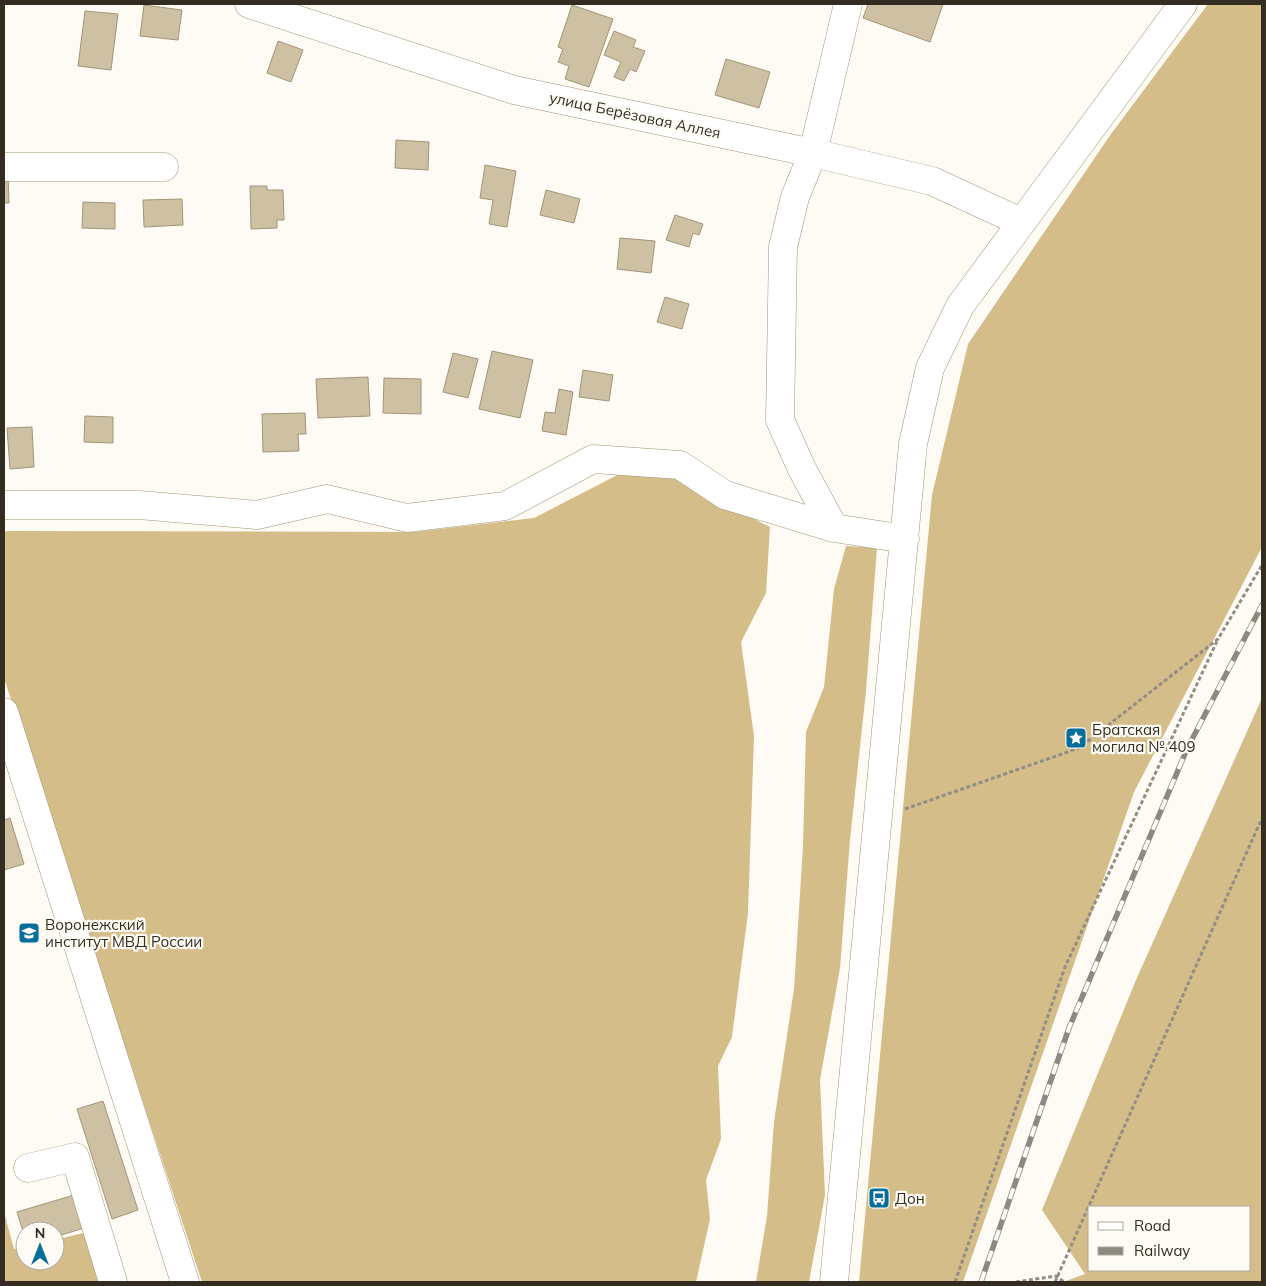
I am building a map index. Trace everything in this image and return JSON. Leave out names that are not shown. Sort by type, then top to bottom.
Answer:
[{"type":"street","name":"улица Берёзовая Аллея","points":[[249,4],[514,90],[813,153],[932,181],[1022,222]]},
{"type":"street","points":[[834,528],[802,469],[780,420],[783,247],[795,197],[813,153],[848,4]]},
{"type":"street","points":[[834,1282],[913,444],[930,368],[960,306],[1183,4]]},
{"type":"street","points":[[4,167],[164,167]]},
{"type":"street","points":[[4,505],[139,505],[257,515],[327,499],[407,518],[505,506],[593,459],[680,465],[725,495],[834,528],[905,539]]},
{"type":"street","points":[[4,712],[185,1282]]},
{"type":"street","points":[[28,1168],[75,1157],[113,1282]]},
{"type":"path","points":[[955,1282],[1064,967],[1218,639],[1262,565]]},
{"type":"path","points":[[879,818],[1079,748],[1218,639]]},
{"type":"path","points":[[1054,1282],[1262,818]]},
{"type":"path","points":[[1016,1282],[1056,1276],[1064,1282]]},
{"type":"shaded area","points":[[1208,4],[1262,4],[1262,547],[1134,792],[963,1282],[859,1282],[932,495],[968,344],[1111,134]]},
{"type":"shaded area","points":[[629,469],[676,479],[770,527],[766,593],[741,642],[754,736],[748,913],[732,1037],[718,1066],[721,1139],[706,1180],[710,1219],[696,1282],[202,1282],[4,678],[4,534],[6,531],[414,532],[534,518]]},
{"type":"shaded area","points":[[846,546],[877,548],[866,691],[850,840],[840,968],[820,1080],[825,1195],[809,1282],[756,1282],[767,1216],[774,1122],[794,989],[803,846],[806,732],[824,687],[834,589]]},
{"type":"shaded area","points":[[1262,698],[1262,1282],[1063,1282],[1085,1274],[1042,1210],[1136,980]]},
{"type":"shaded area","points":[[4,1212],[15,1249],[15,1271],[65,1271],[65,1238],[87,1232],[102,1282],[4,1282]]},
{"type":"building","points":[[868,4],[943,4],[930,42],[863,18]]},
{"type":"building","points":[[144,5],[182,10],[178,40],[140,36]]},
{"type":"building","points":[[572,5],[613,19],[589,87],[565,79],[569,66],[558,62],[563,49],[558,47]]},
{"type":"building","points":[[85,11],[118,14],[111,70],[78,66]]},
{"type":"building","points":[[614,31],[636,40],[633,47],[645,51],[636,72],[630,69],[624,81],[614,77],[621,62],[604,55]]},
{"type":"building","points":[[278,41],[303,50],[291,82],[267,73]]},
{"type":"building","points":[[726,59],[770,72],[759,108],[715,95]]},
{"type":"building","points":[[396,140],[429,142],[428,170],[395,168]]},
{"type":"building","points":[[485,165],[516,171],[507,227],[489,224],[493,200],[480,198]]},
{"type":"building","points":[[4,173],[8,173],[9,203],[4,203]]},
{"type":"building","points":[[250,186],[267,186],[267,190],[283,190],[284,220],[277,220],[277,228],[251,229]]},
{"type":"building","points":[[546,190],[580,199],[574,223],[540,215]]},
{"type":"building","points":[[182,199],[183,225],[144,227],[143,200]]},
{"type":"building","points":[[83,202],[115,203],[115,229],[82,228]]},
{"type":"building","points":[[675,215],[703,224],[699,235],[693,233],[689,247],[666,240]]},
{"type":"building","points":[[620,238],[655,241],[651,273],[617,269]]},
{"type":"building","points":[[665,297],[689,304],[682,329],[657,322]]},
{"type":"building","points":[[492,351],[533,360],[520,418],[479,409]]},
{"type":"building","points":[[453,353],[478,359],[468,398],[443,392]]},
{"type":"building","points":[[583,370],[613,375],[609,401],[579,397]]},
{"type":"building","points":[[368,377],[370,416],[318,418],[316,379]]},
{"type":"building","points":[[384,378],[421,379],[421,414],[383,413]]},
{"type":"building","points":[[559,389],[573,392],[566,435],[542,431],[545,412],[555,413]]},
{"type":"building","points":[[305,413],[306,434],[298,434],[299,451],[263,452],[262,414]]},
{"type":"building","points":[[85,416],[113,417],[113,443],[84,442]]},
{"type":"building","points":[[32,427],[34,467],[10,469],[7,428]]},
{"type":"building","points":[[10,818],[24,864],[4,870],[4,820]]},
{"type":"building","points":[[103,1101],[138,1210],[112,1219],[77,1109]]},
{"type":"building","points":[[74,1195],[84,1228],[65,1234],[65,1221],[20,1221],[17,1212]]},
{"type":"railway","points":[[981,1282],[1069,1028],[1187,749],[1262,605]]},
{"type":"place","name":"Братская могила № 409","points":[[1076,738]]},
{"type":"place","name":"Воронежский институт МВД России","points":[[29,933]]},
{"type":"place","name":"Дон","points":[[879,1198]]}]
